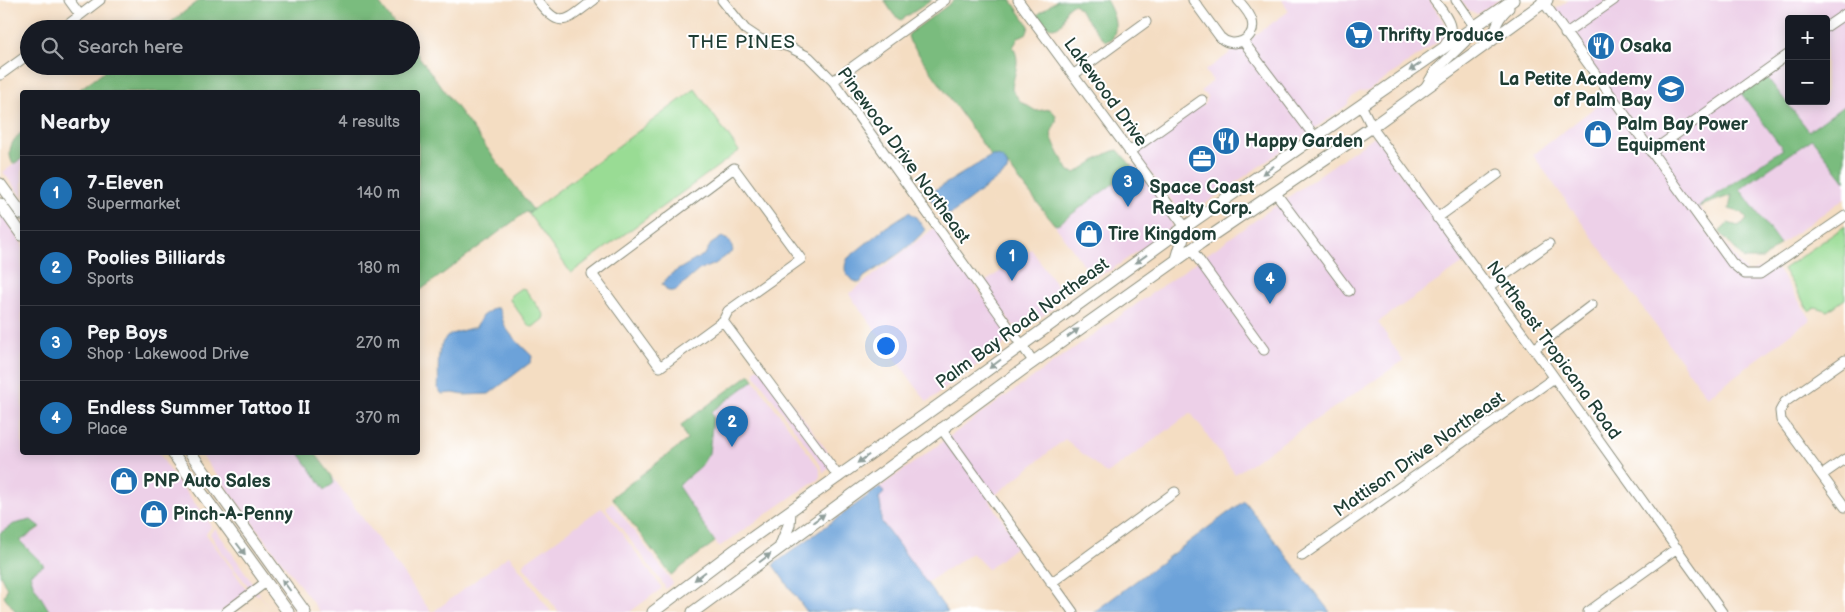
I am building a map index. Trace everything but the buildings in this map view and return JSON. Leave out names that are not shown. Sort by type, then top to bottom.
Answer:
[{"type":"main road","name":"Palm Bay Road Northeast","points":[[653,612],[735,550],[1185,227],[1514,0]]},
{"type":"main road","points":[[693,612],[1033,361],[1191,249],[1372,127],[1491,42],[1544,1]]},
{"type":"main road","points":[[0,184],[20,211]]},
{"type":"main road","points":[[0,204],[20,232]]},
{"type":"main road","points":[[1191,249],[1190,234],[1195,220]]},
{"type":"main road","points":[[1177,259],[1185,227]]},
{"type":"main road","points":[[912,450],[917,420]]},
{"type":"main road","points":[[174,455],[288,612]]},
{"type":"main road","points":[[178,455],[198,465]]},
{"type":"main road","points":[[192,455],[305,612]]},
{"type":"main road","points":[[184,470],[213,485]]},
{"type":"main road","points":[[780,547],[789,526],[790,512]]},
{"type":"street","points":[[69,0],[80,15]]},
{"type":"street","points":[[74,20],[100,0]]},
{"type":"street","points":[[538,0],[547,13],[560,21],[570,18],[594,0]]},
{"type":"street","name":"Pinewood Drive Northeast","points":[[722,0],[745,29],[760,39],[789,47],[809,57],[832,81],[1033,361]]},
{"type":"street","points":[[832,81],[945,0]]},
{"type":"street","name":"Lakewood Drive","points":[[1018,0],[1185,227]]},
{"type":"street","points":[[1193,0],[1224,41],[1233,43],[1244,41],[1251,33],[1253,23],[1238,0]]},
{"type":"street","points":[[1434,0],[1450,22],[1451,32],[1443,48]]},
{"type":"street","points":[[1423,90],[1435,71],[1465,42],[1474,26],[1456,0]]},
{"type":"street","points":[[1491,42],[1495,26],[1501,15],[1510,8],[1514,0]]},
{"type":"street","points":[[1565,34],[1614,0]]},
{"type":"street","points":[[1544,1],[1565,34],[1732,263],[1745,274],[1760,274],[1845,216]]},
{"type":"street","points":[[1830,24],[1845,14]]},
{"type":"street","points":[[1074,75],[1146,22]]},
{"type":"street","points":[[1244,41],[1315,137]]},
{"type":"street","points":[[1651,152],[1785,57]]},
{"type":"street","points":[[0,75],[20,61]]},
{"type":"street","points":[[1129,152],[1202,100]]},
{"type":"street","name":"Northeast Tropicana Road","points":[[1361,106],[1372,127],[1678,548],[1722,612]]},
{"type":"street","points":[[734,168],[801,259],[728,311],[723,321],[660,367],[592,274],[734,168]]},
{"type":"street","points":[[1437,218],[1498,174]]},
{"type":"street","points":[[1275,192],[1349,291]]},
{"type":"street","points":[[1488,287],[1549,244]]},
{"type":"street","points":[[1191,249],[1264,350]]},
{"type":"street","points":[[1534,349],[1592,305]]},
{"type":"street","points":[[723,321],[839,477]]},
{"type":"street","points":[[1845,360],[1785,402],[1780,410],[1782,420],[1845,507]]},
{"type":"street","name":"Mattison Drive Northeast","points":[[1302,556],[1554,378]]},
{"type":"street","points":[[941,428],[1073,612]]},
{"type":"street","points":[[1822,476],[1845,459]]},
{"type":"street","points":[[1051,582],[1175,492]]},
{"type":"street","points":[[1588,612],[1678,548]]},
{"type":"street","points":[[226,612],[266,582]]},
{"type":"shaded area","points":[[1282,0],[1429,0],[1446,25],[1446,36],[1368,91],[1359,92],[1351,98],[1348,104],[1331,117],[1190,214],[1181,212],[1137,156],[1138,148],[1199,106],[1204,105],[1207,101],[1207,96],[1201,91],[1213,81],[1205,71],[1289,11]]},
{"type":"shaded area","points":[[1461,0],[1499,0],[1477,14],[1469,10]]},
{"type":"shaded area","points":[[1569,0],[1845,0],[1845,105],[1809,131],[1789,105],[1830,105],[1830,15],[1785,15],[1785,100],[1766,76],[1742,93],[1783,149],[1699,207],[1747,274],[1773,262],[1811,319],[1707,397],[1533,155],[1611,95],[1552,12]]},
{"type":"shaded area","points":[[1376,135],[1411,189],[1419,183],[1471,258],[1378,322],[1403,361],[1235,474],[1191,413],[1107,474],[1065,439],[989,500],[1019,544],[988,569],[972,553],[926,583],[881,521],[879,498],[884,493],[880,487]]},
{"type":"shaded area","points":[[1812,139],[1845,181],[1845,198],[1780,244],[1740,189]]},
{"type":"shaded area","points":[[20,160],[20,194],[3,172]]},
{"type":"shaded area","points":[[1131,165],[1134,165],[1173,217],[1171,228],[1111,270],[1093,278],[1054,224],[1058,225],[1132,170]]},
{"type":"shaded area","points":[[0,210],[20,241],[20,455],[160,455],[172,474],[208,520],[211,527],[206,534],[248,591],[221,612],[50,612],[33,584],[30,574],[44,565],[20,541],[40,528],[14,524],[0,533]]},
{"type":"shaded area","points":[[935,227],[1005,328],[1006,336],[1003,346],[927,402],[849,294]]},
{"type":"shaded area","points":[[1031,249],[1059,289],[1053,293],[1056,299],[1053,308],[1031,324],[1019,327],[1013,325],[1009,320],[984,283]]},
{"type":"shaded area","points":[[763,364],[836,463],[823,473],[822,467],[755,375],[755,370]]},
{"type":"shaded area","points":[[754,380],[820,469],[820,476],[818,480],[719,547],[678,486],[701,466],[713,417],[711,412]]},
{"type":"shaded area","points":[[202,455],[300,455],[325,489],[334,483],[332,476],[431,612],[320,612]]},
{"type":"shaded area","points":[[612,502],[673,583],[665,589],[664,585],[606,508]]},
{"type":"shaded area","points":[[601,508],[606,512],[662,588],[630,612],[559,612],[523,566],[524,563]]},
{"type":"shaded area","points":[[215,528],[272,612],[260,595],[251,590],[222,553],[210,534]]},
{"type":"shaded area","points":[[508,556],[551,612],[433,612]]},
{"type":"green space","points":[[200,0],[377,0],[391,20],[174,20]]},
{"type":"green space","points":[[884,0],[932,0],[901,20],[894,15]]},
{"type":"green space","points":[[955,0],[1011,0],[1029,26],[1027,33],[1019,37],[1013,47],[1017,63],[1012,90],[1021,102],[1036,111],[1050,109],[1054,113],[1056,121],[1051,134],[1052,138],[1069,171],[1075,173],[1102,156],[1118,150],[1131,165],[1132,170],[1057,225],[1054,224],[1003,159],[998,156],[991,156],[910,42],[908,36],[910,33]]},
{"type":"green space","points":[[1057,0],[1106,0],[1113,14],[1115,24],[1112,39],[1106,41],[1102,38],[1076,5],[1072,4],[1067,8],[1063,20],[1057,27],[1049,27],[1041,23],[1036,16]]},
{"type":"green space","points":[[420,58],[533,210],[528,213],[526,212],[420,291],[420,90],[79,90],[99,75],[420,75]]},
{"type":"green space","points":[[1766,76],[1785,100],[1785,105],[1789,105],[1809,131],[1845,105],[1845,181],[1812,139],[1740,189],[1780,244],[1763,259],[1744,259],[1719,231],[1728,223],[1738,226],[1747,220],[1743,213],[1729,209],[1732,195],[1698,207],[1783,149],[1741,93]]},
{"type":"green space","points":[[695,89],[739,151],[571,273],[528,213]]},
{"type":"green space","points":[[20,134],[20,160],[13,164],[10,150],[15,139]]},
{"type":"green space","points":[[1845,226],[1845,299],[1828,311],[1815,307],[1809,311],[1783,269]]},
{"type":"green space","points":[[521,288],[525,289],[544,315],[543,319],[533,327],[529,326],[510,300],[511,295]]},
{"type":"green space","points":[[750,374],[754,380],[711,412],[713,417],[709,453],[701,466],[678,486],[715,542],[671,575],[612,497],[687,440],[681,425]]},
{"type":"green space","points":[[300,455],[316,455],[332,476],[334,483],[325,490]]},
{"type":"green space","points":[[31,520],[40,527],[20,541],[44,565],[30,574],[33,584],[50,612],[16,612],[4,596],[7,589],[0,574],[0,533],[14,524]]},
{"type":"water","points":[[991,156],[997,156],[1005,160],[1008,169],[1006,172],[951,214],[944,215],[930,197],[935,190]]},
{"type":"water","points":[[909,212],[916,217],[925,230],[912,243],[864,277],[860,283],[852,280],[845,270],[848,258],[886,227]]},
{"type":"water","points":[[722,237],[730,241],[733,251],[715,264],[699,270],[675,291],[668,291],[662,284],[671,274],[705,254],[711,244]]},
{"type":"water","points":[[494,308],[498,308],[505,326],[517,342],[532,356],[531,362],[489,394],[442,394],[438,389],[439,358],[442,343],[452,334],[476,327],[482,316]]},
{"type":"water","points":[[880,487],[884,493],[879,498],[881,521],[948,612],[807,612],[773,565]]},
{"type":"water","points":[[1244,501],[1330,612],[1094,612]]},
{"type":"place","name":"Thrifty Produce","points":[[1359,35]]},
{"type":"place","name":"Osaka","points":[[1601,46]]},
{"type":"place","name":"La Petite Academy of Palm Bay","points":[[1671,89]]},
{"type":"place","name":"Palm Bay Power Equipment","points":[[1598,134]]},
{"type":"place","name":"Happy Garden","points":[[1226,141]]},
{"type":"place","name":"Space Coast Realty Corp.","points":[[1202,159]]},
{"type":"place","name":"Pep Boys","points":[[1128,207]]},
{"type":"place","name":"Tire Kingdom","points":[[1089,234]]},
{"type":"place","name":"7-Eleven","points":[[1012,281]]},
{"type":"place","name":"Endless Summer Tattoo II","points":[[1270,304]]},
{"type":"place","name":"Poolies Billiards","points":[[732,447]]},
{"type":"place","name":"PNP Auto Sales","points":[[124,481]]},
{"type":"place","name":"Pinch-A-Penny","points":[[154,514]]},
{"type":"district","name":"THE PINES","points":[[742,41]]}]
